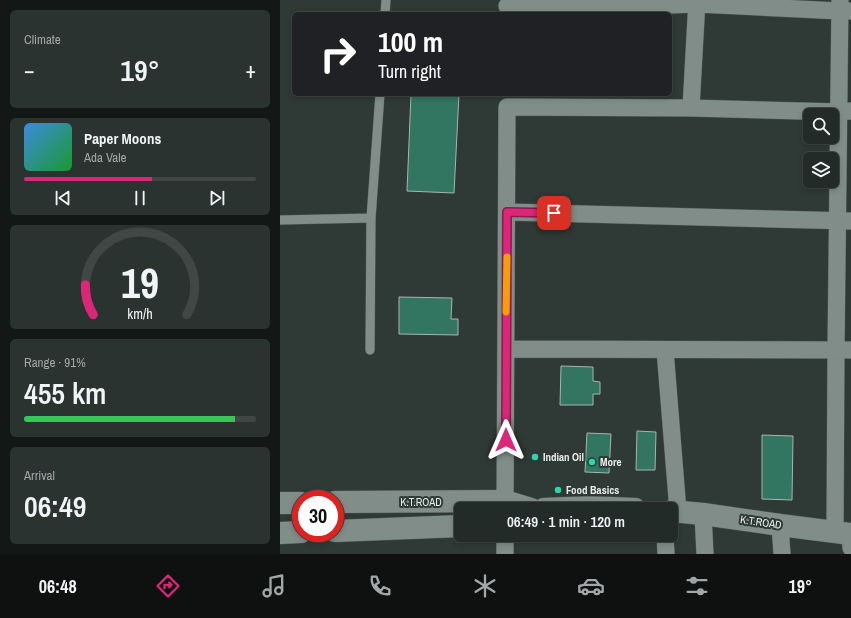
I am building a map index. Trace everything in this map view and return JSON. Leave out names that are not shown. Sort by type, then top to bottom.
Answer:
[{"type":"main road","points":[[280,503],[292,502]]},
{"type":"main road","name":"K.T.ROAD","points":[[344,502],[454,504]]},
{"type":"main road","name":"K.T.ROAD","points":[[678,511],[780,525],[847,537]]},
{"type":"main road","points":[[344,531],[454,526]]},
{"type":"main road","points":[[280,533],[292,532]]},
{"type":"street","points":[[691,108],[697,2]]},
{"type":"street","points":[[507,7],[644,6],[697,2],[844,7],[845,111],[843,350],[847,537]]},
{"type":"street","points":[[506,502],[507,101],[691,108],[845,111]]},
{"type":"street","points":[[507,212],[844,221]]},
{"type":"street","points":[[506,349],[843,350]]},
{"type":"street","points":[[665,350],[674,502]]},
{"type":"street","points":[[703,514],[706,554]]},
{"type":"street","points":[[780,525],[782,554]]},
{"type":"street","points":[[505,554],[506,542]]},
{"type":"street","points":[[665,542],[666,554]]},
{"type":"lane","points":[[385,12],[386,0]]},
{"type":"lane","points":[[370,350],[371,218],[380,96]]},
{"type":"lane","points":[[280,220],[371,218]]},
{"type":"building","points":[[411,96],[459,96],[454,193],[407,191]]},
{"type":"building","points":[[399,297],[452,298],[451,319],[458,319],[458,335],[399,334]]},
{"type":"building","points":[[561,366],[593,367],[593,381],[600,382],[600,394],[593,394],[593,405],[560,405]]},
{"type":"building","points":[[637,431],[656,432],[655,470],[636,470]]},
{"type":"building","points":[[587,433],[611,434],[609,473],[585,472]]},
{"type":"building","points":[[762,435],[793,436],[792,500],[762,499]]},
{"type":"slow traffic","points":[[506,312],[507,257]]},
{"type":"place","name":"Indian Oil","points":[[535,457]]},
{"type":"place","name":"More","points":[[592,462]]},
{"type":"place","name":"Food Basics","points":[[558,490]]},
{"type":"route","points":[[506,440],[507,212],[554,213]]}]
